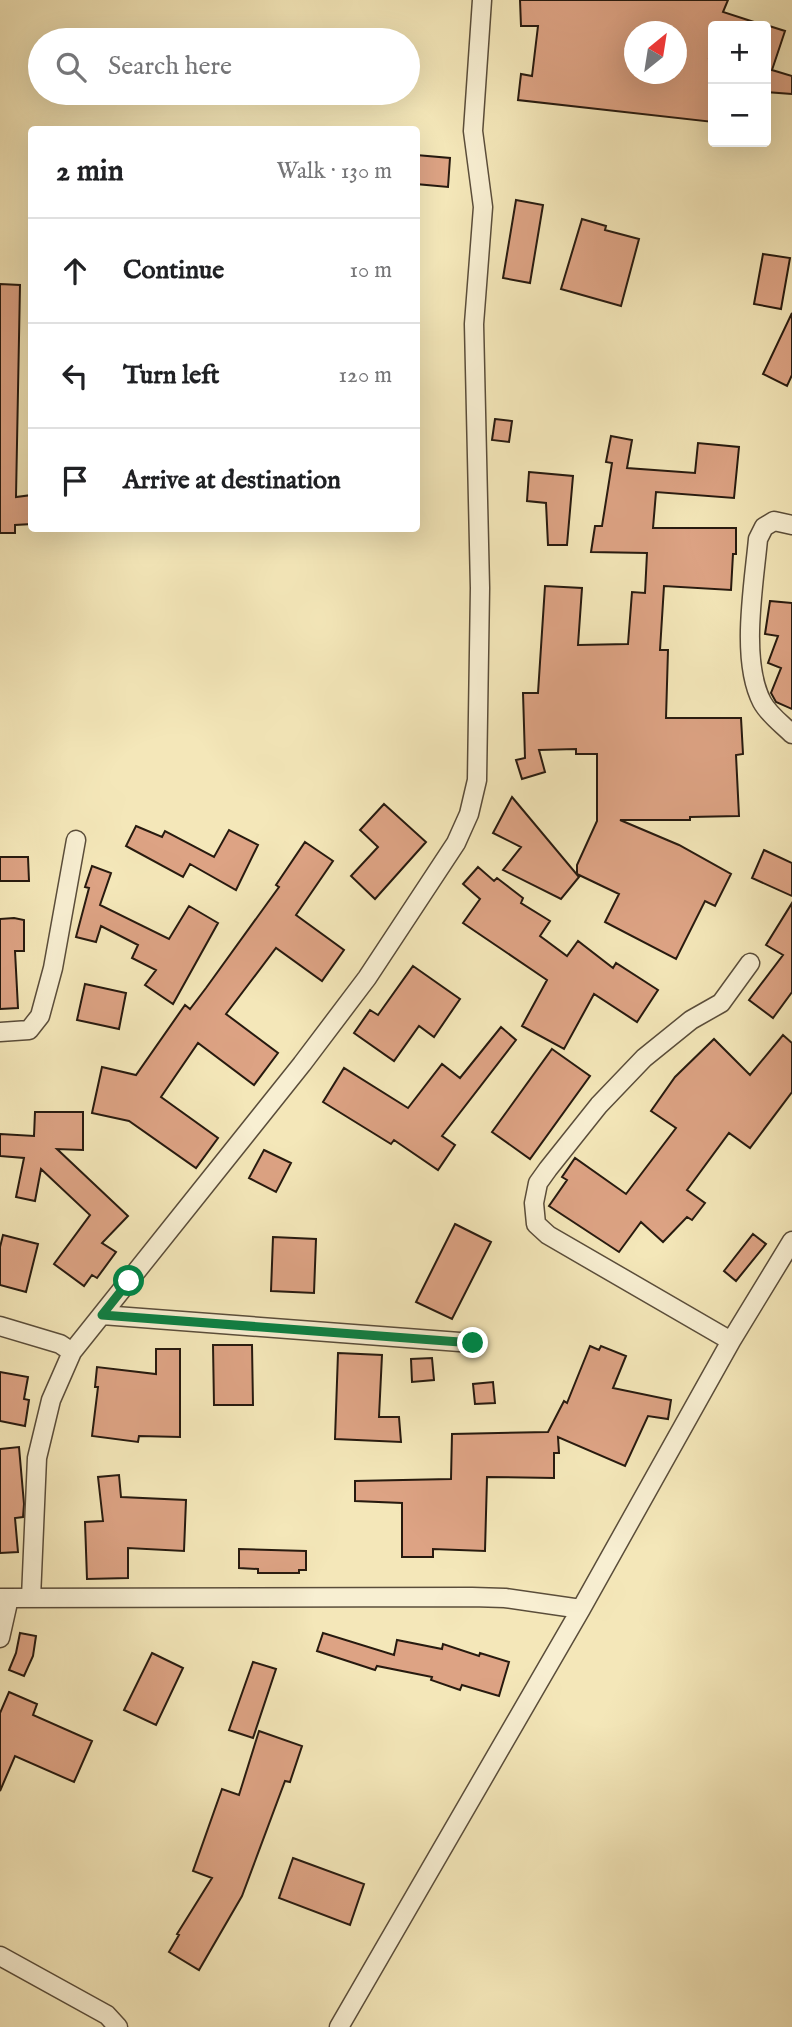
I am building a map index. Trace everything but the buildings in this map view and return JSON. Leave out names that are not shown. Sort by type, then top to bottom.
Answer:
[{"type":"street","points":[[32,1598],[37,1458],[51,1400],[72,1352],[302,1064],[367,978],[456,843],[469,814],[477,780],[480,602],[474,324],[483,207],[473,131],[482,0]]},
{"type":"street","points":[[792,525],[774,521],[764,527],[758,539],[750,619],[753,669],[761,700],[769,713],[792,734]]},
{"type":"street","points":[[0,1032],[29,1030],[40,1016],[53,968],[76,840]]},
{"type":"street","points":[[731,1341],[548,1236],[536,1224],[534,1203],[538,1183],[599,1105],[660,1043],[691,1020],[721,1003],[750,963]]},
{"type":"street","points":[[339,2027],[581,1609],[731,1341],[792,1241]]},
{"type":"street","points":[[102,1315],[473,1343]]},
{"type":"street","points":[[0,1326],[60,1344],[72,1352]]},
{"type":"street","points":[[0,1638],[5,1598],[472,1597],[505,1598],[581,1609]]},
{"type":"street","points":[[0,1956],[107,2015],[118,2027]]},
{"type":"route","points":[[129,1281],[102,1315],[473,1343]]}]
